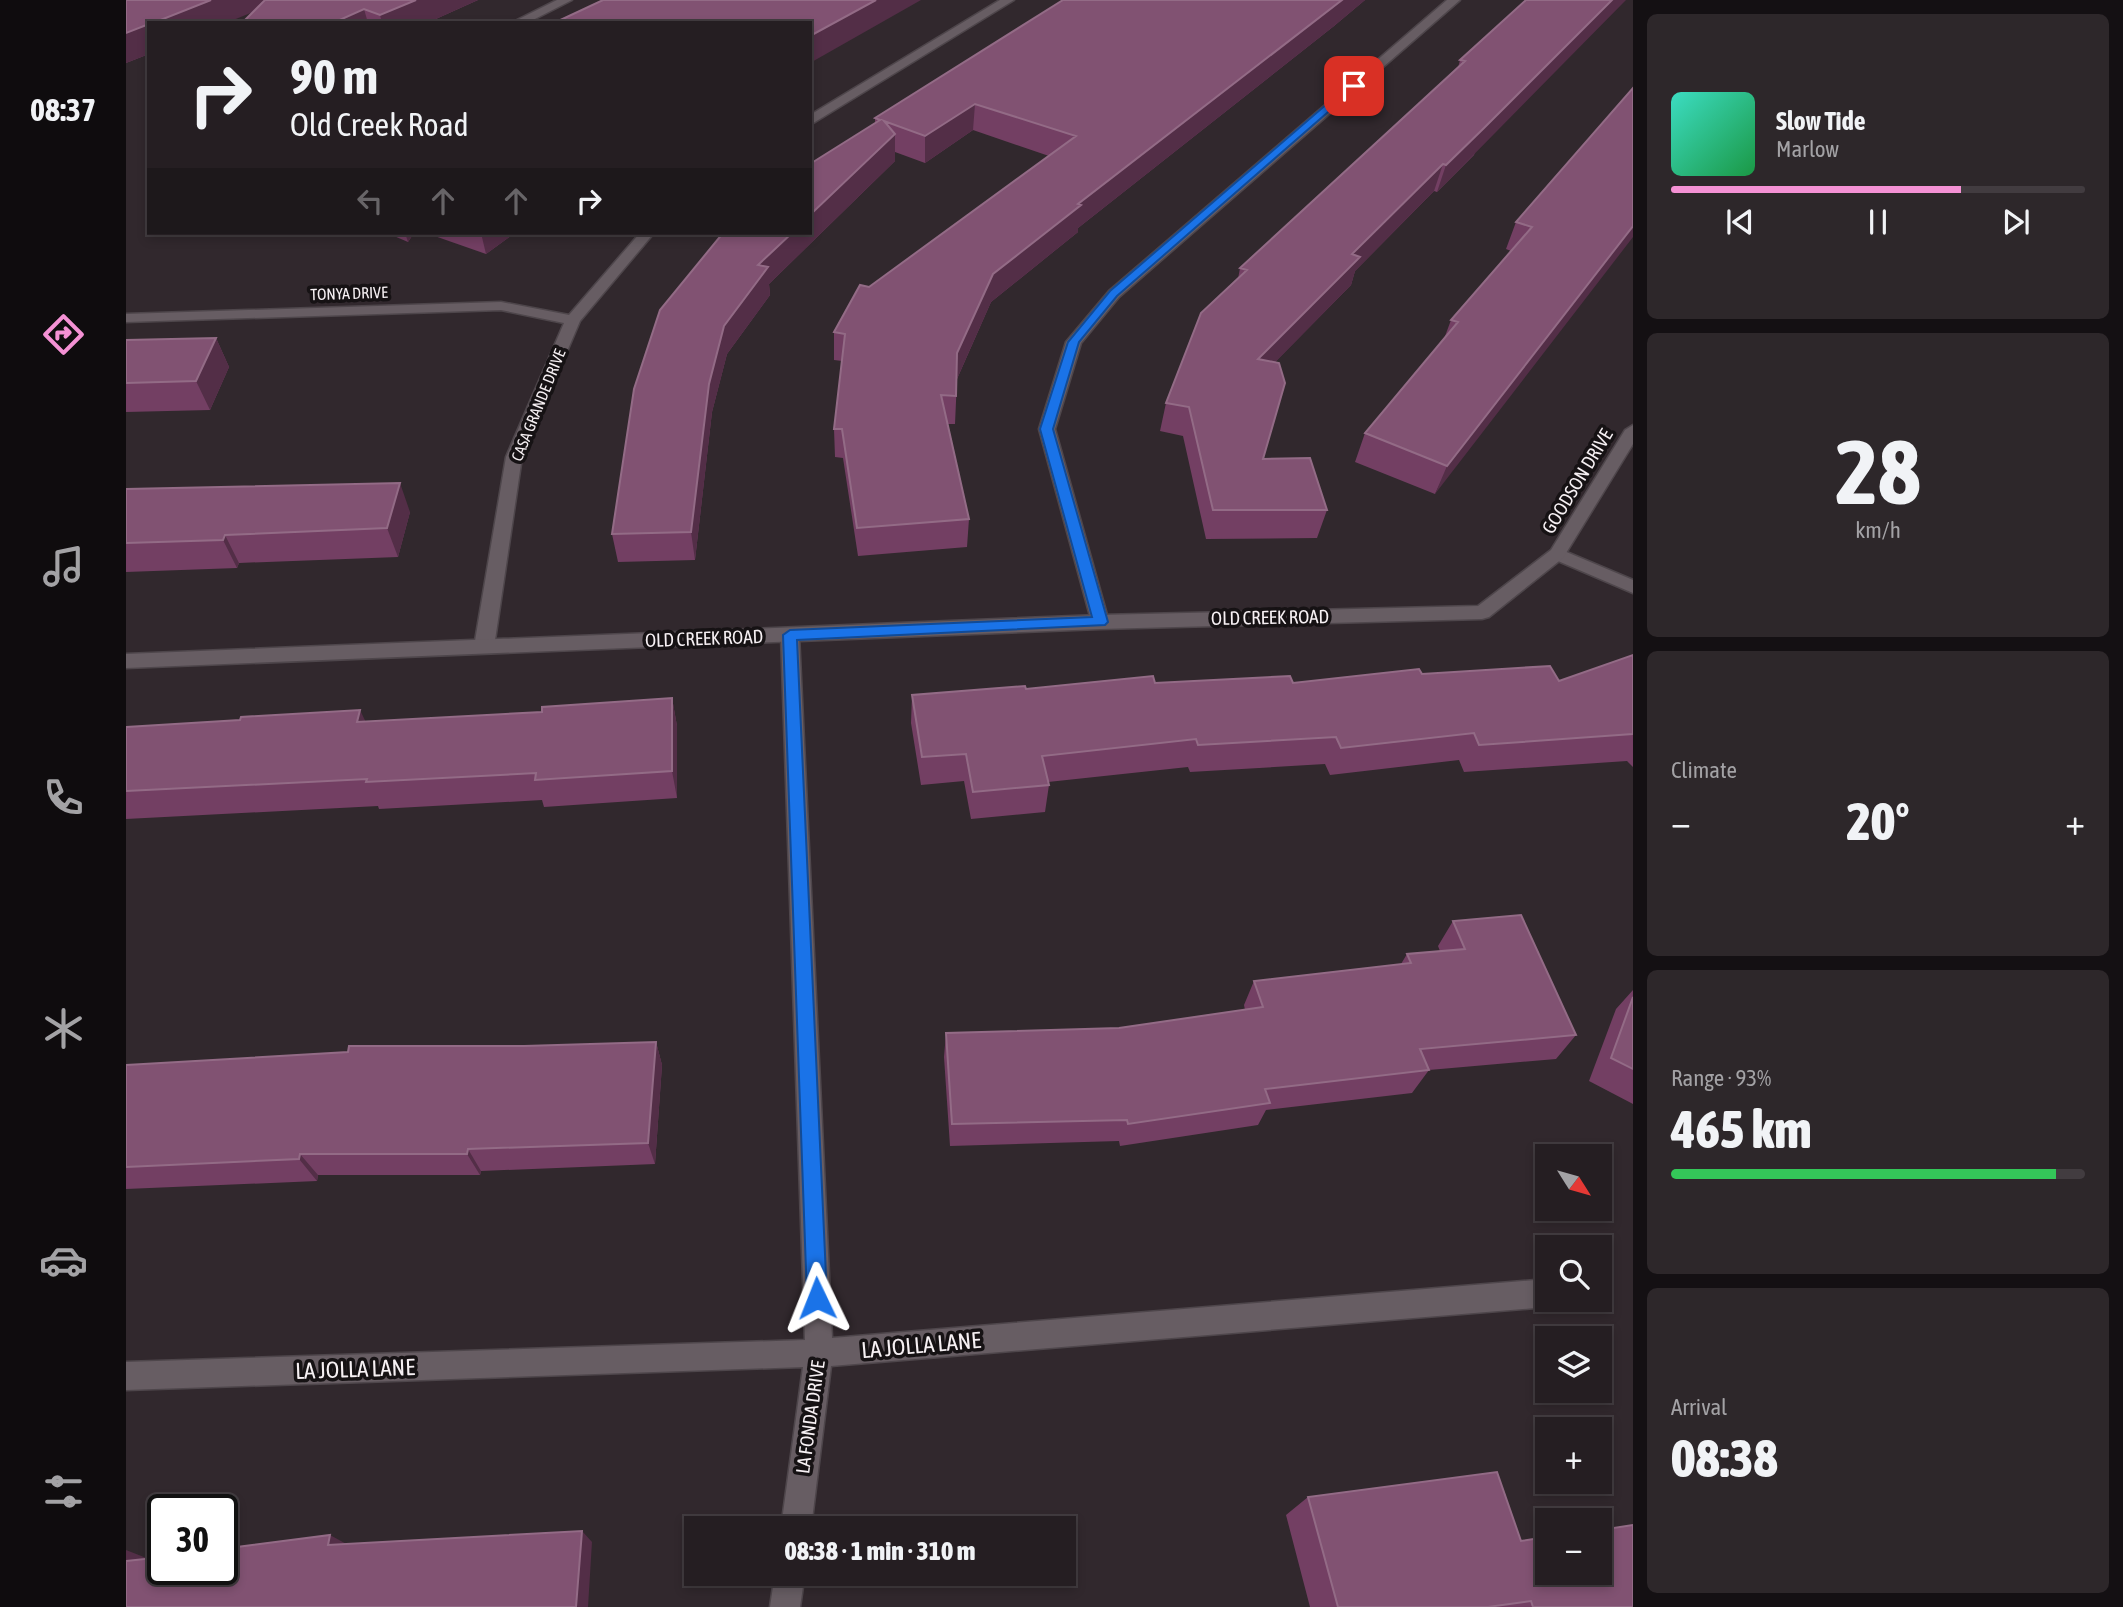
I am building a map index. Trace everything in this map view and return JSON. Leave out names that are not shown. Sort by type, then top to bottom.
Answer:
[{"type":"street","points":[[521,21],[566,0]]},
{"type":"street","points":[[812,120],[1008,0]]},
{"type":"street","points":[[1100,622],[1047,429],[1073,342],[1114,294],[1454,0]]},
{"type":"street","name":"CASA GRANDE DRIVE","points":[[484,647],[514,457],[573,320],[645,235]]},
{"type":"street","name":"TONYA DRIVE","points":[[126,318],[501,306],[573,320]]},
{"type":"street","name":"GOODSON DRIVE","points":[[1557,554],[1633,430]]},
{"type":"street","points":[[1557,554],[1633,587]]},
{"type":"street","name":"OLD CREEK ROAD","points":[[126,661],[1100,622],[1482,612],[1557,554]]},
{"type":"street","name":"LA FONDA DRIVE","points":[[790,635],[819,1353],[798,1516]]},
{"type":"street","name":"LA JOLLA LANE","points":[[126,1376],[819,1353],[1535,1294]]},
{"type":"street","points":[[785,1607],[787,1586]]},
{"type":"building","points":[[126,0],[211,0],[158,21],[147,21],[147,25],[126,33]]},
{"type":"building","points":[[265,0],[416,0],[380,15],[364,9],[337,21],[244,21]]},
{"type":"building","points":[[603,0],[876,0],[812,35],[812,21],[558,21]]},
{"type":"building","points":[[1063,0],[1342,0],[1078,204],[1081,205],[993,274],[957,353],[956,396],[941,395],[969,519],[857,528],[842,429],[834,429],[845,334],[834,332],[860,285],[869,287],[1076,136],[975,104],[925,136],[884,121],[895,134],[812,213],[812,163],[880,120],[875,118]]},
{"type":"building","points":[[1526,0],[1612,0],[1484,128],[1446,165],[1443,164],[1352,254],[1360,257],[1258,359],[1279,363],[1285,383],[1263,459],[1310,458],[1327,510],[1213,510],[1189,407],[1166,403],[1201,313],[1247,270],[1240,268],[1465,61],[1460,60]]},
{"type":"building","points":[[1633,88],[1633,226],[1447,466],[1365,433],[1458,322],[1451,320],[1532,227],[1516,222]]},
{"type":"building","points":[[721,235],[790,235],[758,265],[768,267],[724,326],[709,384],[691,532],[612,534],[634,389],[660,310]]},
{"type":"building","points":[[216,338],[196,381],[126,383],[126,340]]},
{"type":"building","points":[[400,483],[387,528],[225,535],[223,540],[126,543],[126,489]]},
{"type":"building","points":[[1633,655],[1633,734],[1479,745],[1474,733],[1341,748],[1336,737],[1198,745],[1196,739],[1042,756],[1049,785],[973,792],[966,754],[922,757],[912,695],[1025,686],[1026,689],[1153,676],[1155,683],[1290,676],[1293,683],[1419,669],[1422,674],[1550,666],[1559,681]]},
{"type":"building","points":[[672,698],[672,771],[535,780],[536,773],[126,791],[126,727],[360,710],[357,722],[542,712],[542,707]]},
{"type":"building","points":[[1521,915],[1576,1035],[1420,1049],[1429,1070],[1265,1089],[1270,1103],[1128,1124],[1127,1120],[952,1124],[946,1033],[1119,1028],[1263,1007],[1254,981],[1411,963],[1407,954],[1465,949],[1453,921]]},
{"type":"building","points":[[1633,997],[1633,1069],[1611,1058]]},
{"type":"building","points":[[656,1042],[648,1143],[468,1149],[467,1154],[300,1154],[299,1159],[126,1167],[126,1065],[348,1052],[349,1046],[524,1046]]},
{"type":"building","points":[[1497,1472],[1521,1541],[1535,1539],[1535,1585],[1612,1585],[1612,1528],[1633,1525],[1633,1607],[1533,1607],[1531,1601],[1488,1607],[1338,1607],[1308,1497]]},
{"type":"building","points":[[582,1531],[576,1607],[126,1607],[126,1561],[147,1559],[147,1585],[238,1585],[238,1547],[330,1535],[328,1545]]},
{"type":"route","points":[[817,1298],[790,635],[1100,622],[1047,429],[1073,342],[1114,294],[1354,86]]}]
